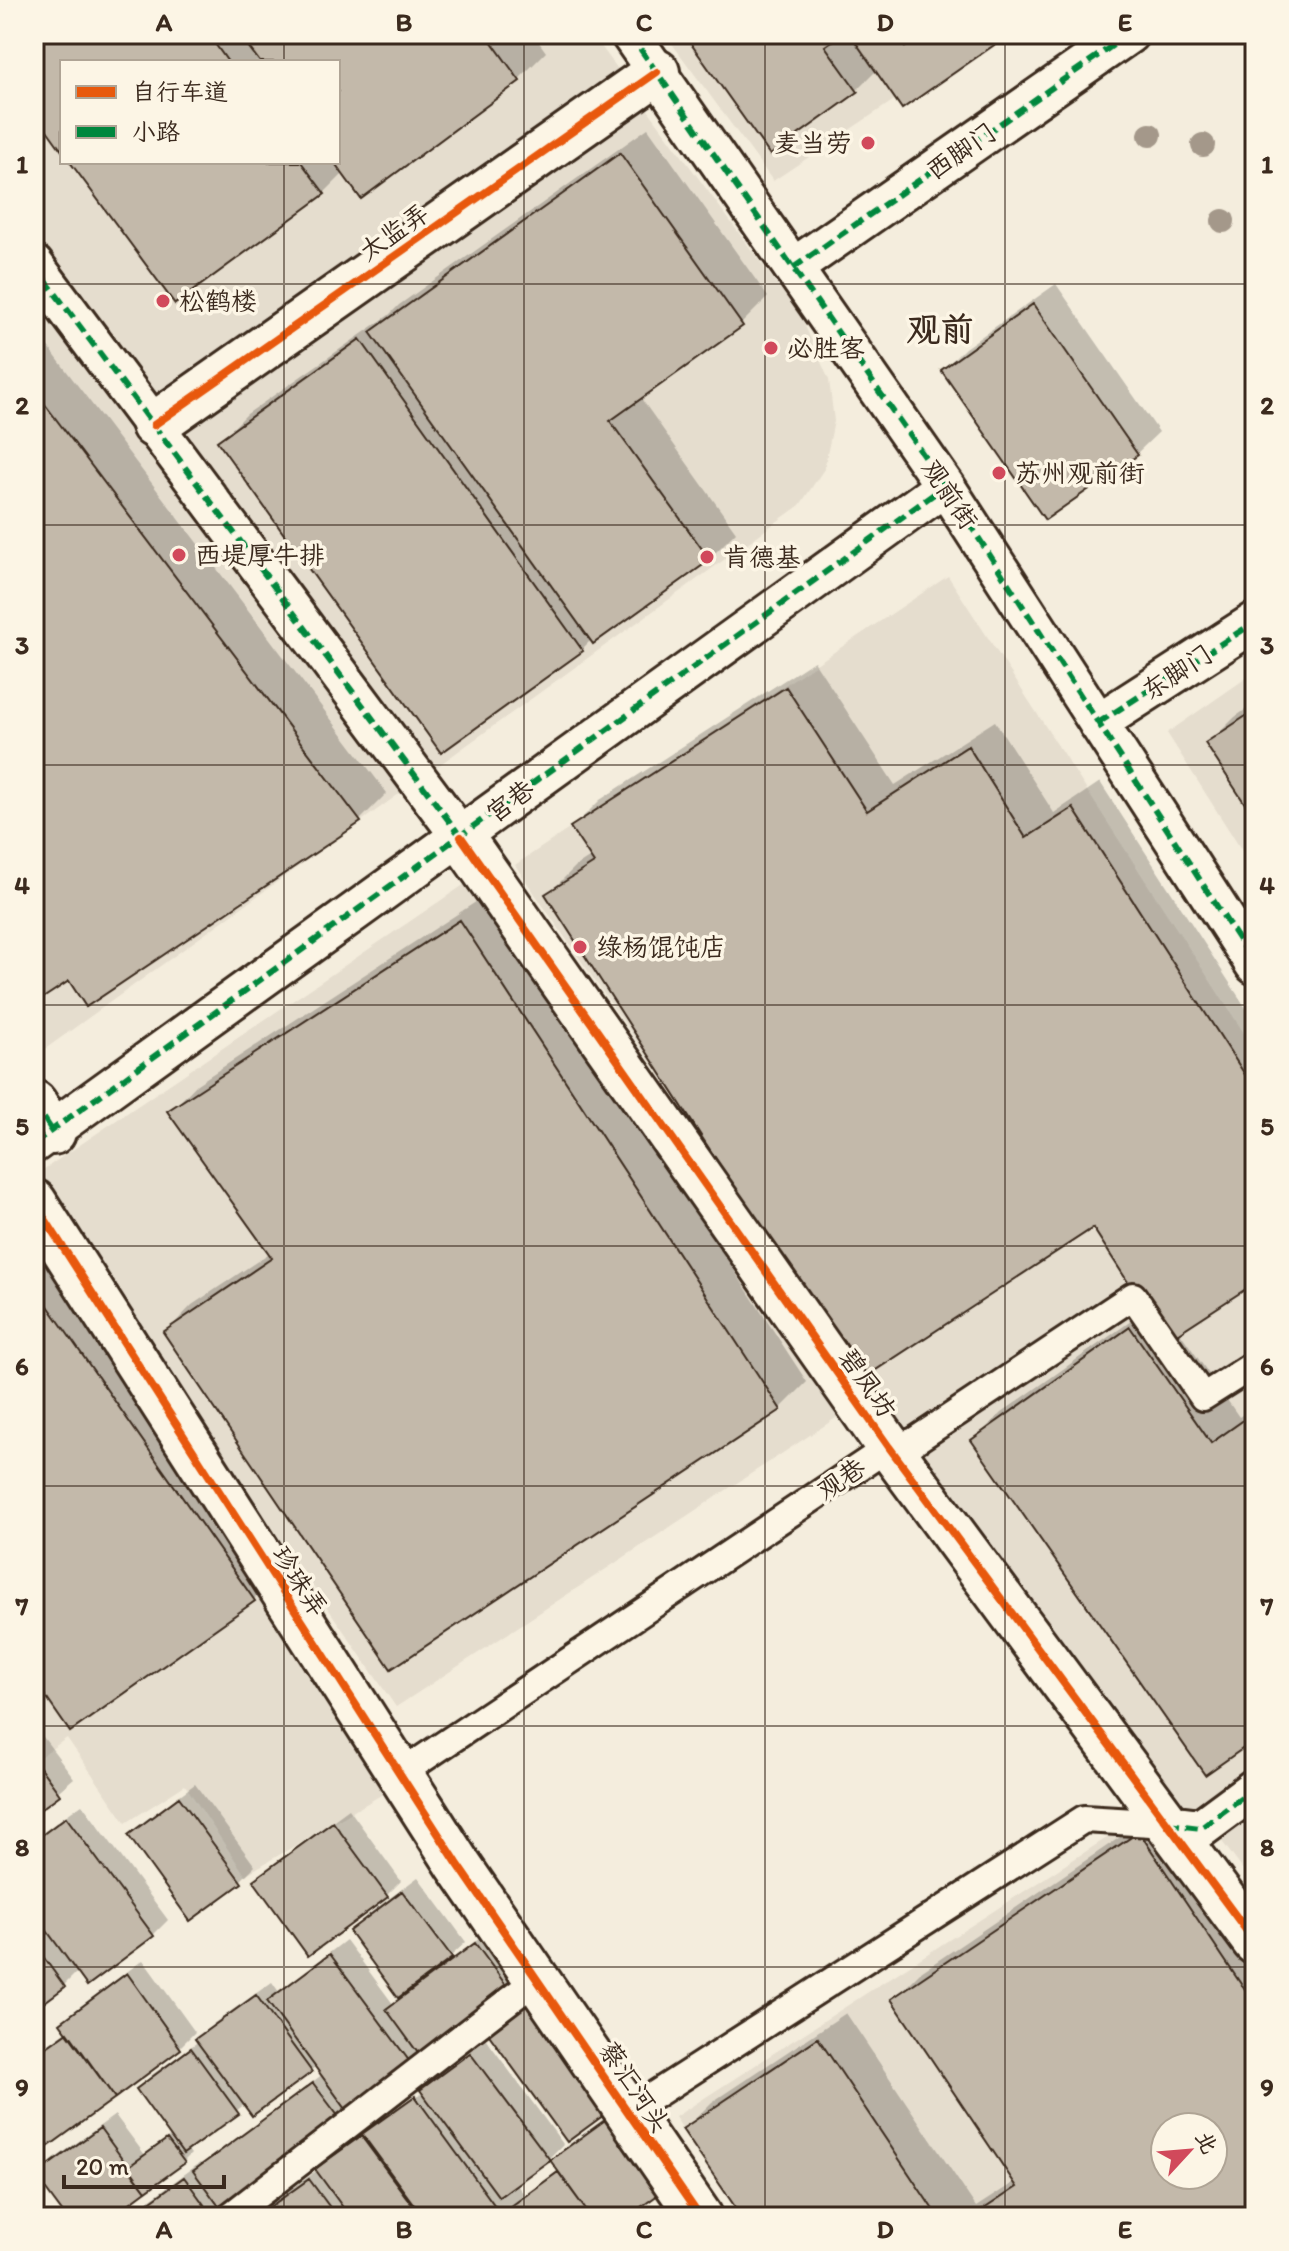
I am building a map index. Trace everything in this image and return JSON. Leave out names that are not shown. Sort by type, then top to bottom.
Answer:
[{"type":"street","name":"观前街","points":[[630,34],[945,486],[1255,965]]},
{"type":"street","name":"西脚门","points":[[793,268],[1129,34]]},
{"type":"street","name":"太监弄","points":[[154,425],[657,72]]},
{"type":"street","points":[[34,265],[461,837]]},
{"type":"street","name":"宫巷","points":[[40,1126],[461,837],[945,486]]},
{"type":"street","name":"东脚门","points":[[1098,723],[1255,622]]},
{"type":"street","name":"碧凤坊","points":[[461,837],[889,1447],[1255,1942]]},
{"type":"street","name":"珍珠弄","points":[[34,1202],[400,1774],[537,1979]]},
{"type":"street","points":[[1168,1824],[1201,1828],[1255,1788]]},
{"type":"street","name":"蔡汇河头","points":[[537,1979],[700,2217]]},
{"type":"lane","name":"观巷","points":[[400,1774],[889,1447],[913,1442],[1133,1296],[1203,1397],[1255,1364]]},
{"type":"lane","points":[[628,2112],[1084,1819],[1168,1824]]},
{"type":"lane","points":[[229,2217],[537,1979]]},
{"type":"shaded area","points":[[34,34],[592,34],[801,317],[829,380],[834,421],[824,469],[800,505],[34,1057]]},
{"type":"shaded area","points":[[665,34],[993,34],[773,181]]},
{"type":"shaded area","points":[[948,576],[1255,1050],[1255,1788],[1201,1828],[913,1442],[515,865]]},
{"type":"shaded area","points":[[1255,672],[1255,871],[1167,733]]},
{"type":"shaded area","points":[[465,884],[839,1416],[396,1707],[34,1182],[34,1176]]},
{"type":"shaded area","points":[[34,1247],[302,1642],[393,1788],[245,1875],[185,1785],[126,1823],[67,1738],[34,1761]]},
{"type":"shaded area","points":[[1255,1810],[1255,1886],[1218,1836]]},
{"type":"shaded area","points":[[1136,1819],[1255,1982],[1255,2217],[741,2217],[675,2117]]},
{"type":"building","points":[[34,34],[208,34],[227,60],[60,60],[60,148],[34,112]]},
{"type":"building","points":[[239,34],[486,34],[520,81],[361,199],[335,164],[340,164],[340,60],[258,60]]},
{"type":"building","points":[[684,34],[842,34],[825,46],[858,92],[770,155]]},
{"type":"building","points":[[850,34],[896,34],[905,47],[924,34],[1010,34],[902,109]]},
{"type":"building","points":[[620,153],[743,326],[610,421],[710,560],[593,644],[370,332]]},
{"type":"building","points":[[71,164],[302,164],[325,194],[175,304]]},
{"type":"building","points":[[1033,304],[1138,455],[1045,520],[941,370]]},
{"type":"building","points":[[360,339],[583,651],[441,753],[217,441]]},
{"type":"building","points":[[34,390],[361,822],[86,1007],[69,981],[34,1004]]},
{"type":"building","points":[[786,687],[867,811],[968,746],[1026,838],[1073,808],[1255,1090],[1255,1283],[1166,1341],[1093,1228],[859,1381],[545,894],[594,863],[570,827]]},
{"type":"building","points":[[1255,710],[1255,819],[1205,743]]},
{"type":"building","points":[[460,920],[781,1410],[391,1669],[163,1332],[272,1258],[167,1111]]},
{"type":"building","points":[[34,1286],[255,1601],[70,1732],[34,1680]]},
{"type":"building","points":[[1130,1327],[1211,1443],[1255,1412],[1255,1740],[1205,1775],[971,1440]]},
{"type":"building","points":[[34,1759],[60,1795],[34,1814]]},
{"type":"building","points":[[179,1797],[242,1883],[190,1921],[128,1835]]},
{"type":"building","points":[[66,1817],[154,1936],[87,1986],[34,1913],[34,1841]]},
{"type":"building","points":[[333,1822],[388,1897],[308,1956],[253,1880]]},
{"type":"building","points":[[1139,1832],[1255,2005],[1255,2217],[972,2217],[1017,2187],[891,1999]]},
{"type":"building","points":[[402,1891],[452,1958],[398,1998],[349,1931]]},
{"type":"building","points":[[475,1943],[508,1988],[418,2053],[386,2009]]},
{"type":"building","points":[[34,1944],[65,1987],[34,2010]]},
{"type":"building","points":[[330,1954],[410,2062],[346,2109],[267,2001]]},
{"type":"building","points":[[127,1973],[181,2049],[115,2098],[60,2023]]},
{"type":"building","points":[[256,1995],[312,2072],[252,2116],[195,2039]]},
{"type":"building","points":[[528,2002],[608,2112],[567,2142],[487,2032]]},
{"type":"building","points":[[68,2032],[115,2098],[34,2157],[34,2056]]},
{"type":"building","points":[[818,2038],[938,2217],[742,2217],[682,2129]]},
{"type":"building","points":[[191,2048],[239,2114],[183,2154],[136,2089]]},
{"type":"building","points":[[470,2053],[550,2160],[499,2197],[420,2090]]},
{"type":"building","points":[[313,2083],[345,2125],[224,2213],[193,2171]]},
{"type":"building","points":[[415,2096],[503,2217],[423,2217],[362,2134]]},
{"type":"building","points":[[608,2118],[662,2192],[627,2217],[591,2217],[550,2160]]},
{"type":"building","points":[[100,2128],[146,2191],[111,2217],[66,2217],[35,2175]]},
{"type":"building","points":[[361,2136],[421,2217],[350,2217],[315,2169]]},
{"type":"building","points":[[167,2139],[185,2163],[146,2191],[128,2167]]},
{"type":"building","points":[[558,2172],[591,2217],[517,2217],[510,2207]]},
{"type":"building","points":[[184,2177],[213,2217],[129,2217]]},
{"type":"building","points":[[309,2179],[337,2217],[256,2217]]},
{"type":"marked path","points":[[630,34],[945,486],[1255,965]]},
{"type":"marked path","points":[[793,268],[1129,34]]},
{"type":"marked path","points":[[34,265],[461,837]]},
{"type":"marked path","points":[[34,1143],[945,486]]},
{"type":"marked path","points":[[1098,723],[1255,622]]},
{"type":"marked path","points":[[34,1103],[53,1132]]},
{"type":"marked path","points":[[1168,1824],[1201,1828],[1255,1788]]},
{"type":"cycle path","points":[[154,425],[657,72]]},
{"type":"cycle path","points":[[461,837],[889,1447],[1255,1942]]},
{"type":"cycle path","points":[[34,1202],[457,1863],[700,2217]]},
{"type":"place","name":"麦当劳","points":[[868,143]]},
{"type":"place","name":"松鹤楼","points":[[163,301]]},
{"type":"place","name":"必胜客","points":[[771,348]]},
{"type":"place","name":"苏州观前街","points":[[999,473]]},
{"type":"place","name":"西堤厚牛排","points":[[179,555]]},
{"type":"place","name":"肯德基","points":[[707,557]]},
{"type":"place","name":"绿杨馄饨店","points":[[580,947]]},
{"type":"district","name":"观前","points":[[940,329]]}]
